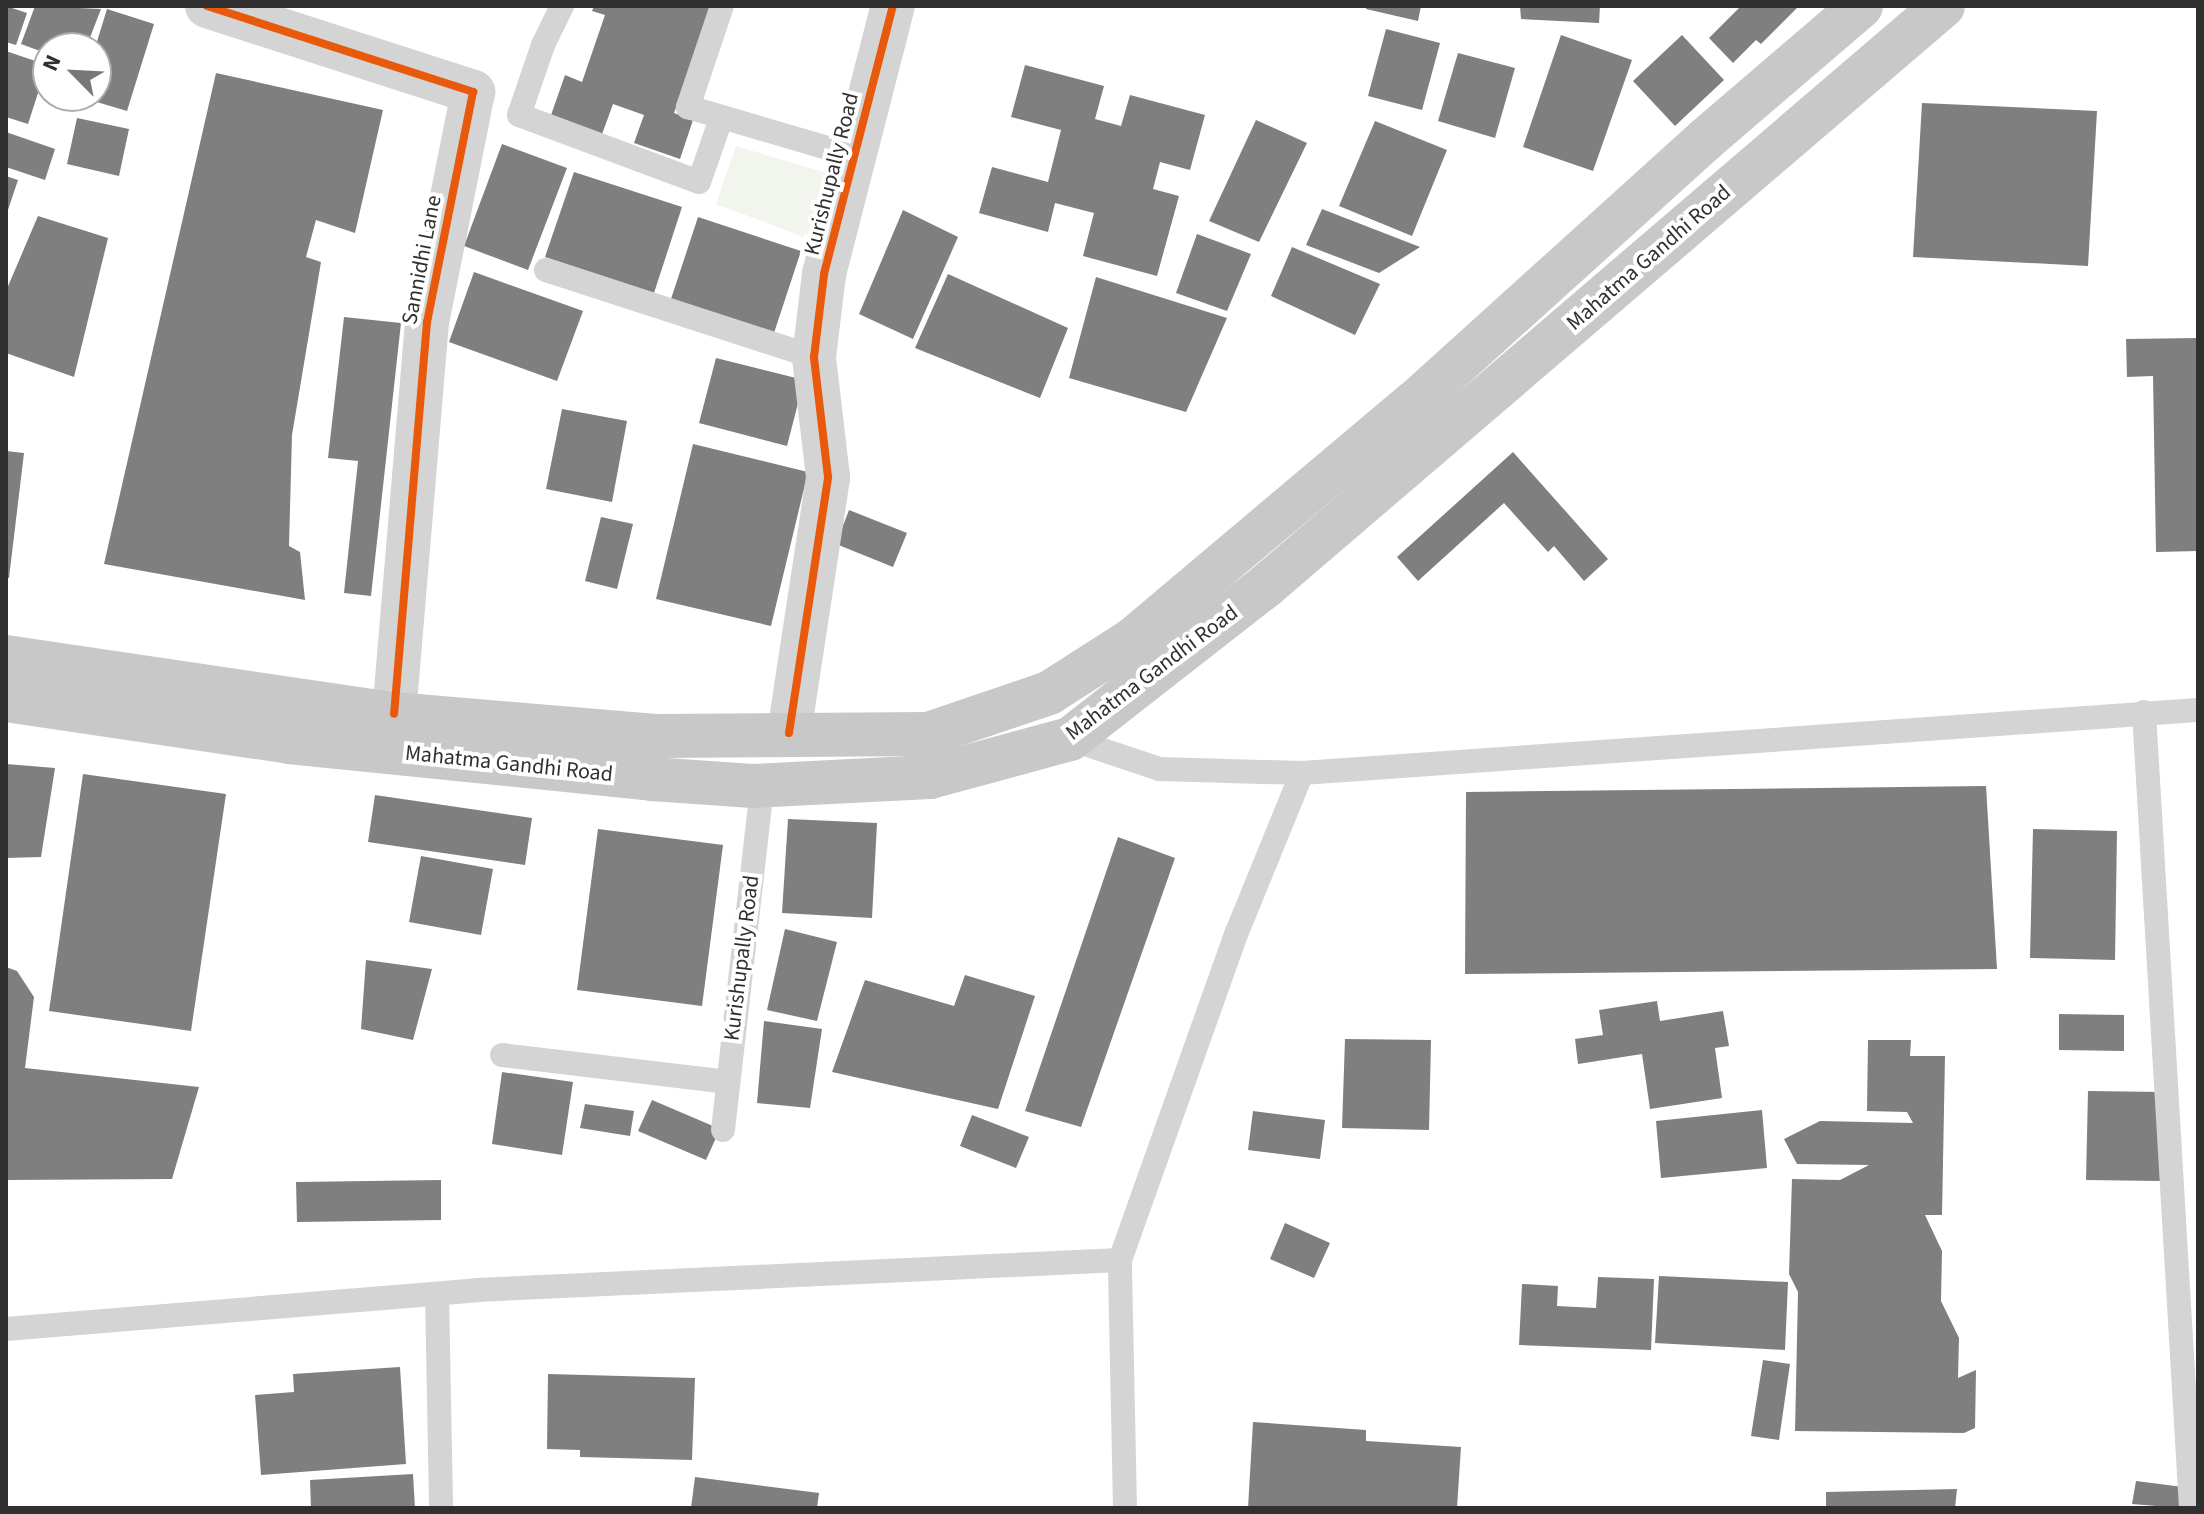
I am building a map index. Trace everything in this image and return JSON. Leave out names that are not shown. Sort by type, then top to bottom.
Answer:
[{"type":"main road","name":"Mahatma Gandhi Road","points":[[6,657],[394,714],[658,736],[928,734],[1049,693],[1132,640],[1403,413],[1694,150],[1861,6]]},
{"type":"main road","name":"Mahatma Gandhi Road","points":[[6,700],[289,742],[637,778],[762,786],[930,777],[1070,739],[1267,585],[1943,6]]},
{"type":"main road","points":[[1049,693],[1070,739]]},
{"type":"street","name":"Sannidhi Lane","points":[[207,6],[473,92],[427,322],[394,714]]},
{"type":"street","name":"Kurishupally Road","points":[[789,733],[828,477],[814,357],[824,274],[893,6]]},
{"type":"lane","points":[[562,6],[543,45],[519,115],[699,182],[721,119]]},
{"type":"lane","points":[[722,6],[688,107],[855,156]]},
{"type":"lane","points":[[546,270],[814,357]]},
{"type":"lane","points":[[1070,739],[1159,769],[1302,773],[2198,710]]},
{"type":"lane","points":[[2144,712],[2191,1508]]},
{"type":"lane","points":[[1125,1508],[1120,1260],[1237,932],[1302,773]]},
{"type":"lane","name":"Kurishupally Road","points":[[723,1130],[762,786]]},
{"type":"lane","points":[[502,1055],[728,1082]]},
{"type":"lane","points":[[6,1329],[437,1294],[1120,1260]]},
{"type":"lane","points":[[437,1294],[441,1508]]},
{"type":"shaded area","points":[[736,146],[833,175],[820,243],[716,204]]},
{"type":"building","points":[[6,6],[27,13],[16,45],[6,42]]},
{"type":"building","points":[[35,6],[101,9],[92,32],[32,32],[32,48],[21,44]]},
{"type":"building","points":[[594,6],[711,6],[674,113],[693,120],[680,159],[634,143],[644,115],[613,104],[601,137],[550,118],[565,75],[582,82],[605,15],[592,11]]},
{"type":"building","points":[[1367,6],[1421,6],[1418,21],[1366,9]]},
{"type":"building","points":[[1520,6],[1600,6],[1599,23],[1521,19]]},
{"type":"building","points":[[1741,6],[1799,6],[1761,44],[1756,40],[1733,63],[1709,38]]},
{"type":"building","points":[[107,9],[154,24],[127,111],[112,107],[112,32],[100,32]]},
{"type":"building","points":[[1386,29],[1440,43],[1422,110],[1368,96]]},
{"type":"building","points":[[1561,35],[1632,60],[1593,171],[1523,147]]},
{"type":"building","points":[[1682,35],[1724,80],[1675,126],[1633,81]]},
{"type":"building","points":[[6,51],[32,60],[32,112],[28,124],[6,117]]},
{"type":"building","points":[[1458,53],[1515,68],[1495,138],[1438,121]]},
{"type":"building","points":[[1025,65],[1104,86],[1095,119],[1121,126],[1130,95],[1205,115],[1190,170],[1160,162],[1153,189],[1179,196],[1157,276],[1083,256],[1094,213],[1055,203],[1048,232],[979,213],[992,167],[1048,182],[1061,130],[1011,117]]},
{"type":"building","points":[[216,73],[383,110],[355,233],[316,220],[306,257],[321,262],[292,435],[289,546],[300,552],[305,600],[104,564]]},
{"type":"building","points":[[1922,103],[2097,111],[2088,266],[1913,257]]},
{"type":"building","points":[[77,118],[129,129],[119,176],[67,164]]},
{"type":"building","points":[[1256,120],[1307,143],[1259,242],[1209,221]]},
{"type":"building","points":[[1375,121],[1447,150],[1412,236],[1339,206]]},
{"type":"building","points":[[6,132],[55,149],[45,180],[6,167]]},
{"type":"building","points":[[502,144],[567,168],[528,270],[464,246]]},
{"type":"building","points":[[574,172],[682,207],[654,293],[545,257]]},
{"type":"building","points":[[6,176],[18,180],[7,213],[6,213]]},
{"type":"building","points":[[1322,209],[1420,247],[1379,273],[1306,245]]},
{"type":"building","points":[[903,210],[958,237],[913,339],[859,314]]},
{"type":"building","points":[[38,216],[108,238],[74,377],[6,353],[6,291]]},
{"type":"building","points":[[698,217],[801,251],[774,333],[671,299]]},
{"type":"building","points":[[1197,234],[1251,254],[1227,311],[1176,293]]},
{"type":"building","points":[[1292,247],[1380,284],[1355,335],[1271,296]]},
{"type":"building","points":[[474,272],[583,311],[557,381],[449,342]]},
{"type":"building","points":[[948,274],[1068,328],[1040,398],[915,348]]},
{"type":"building","points":[[1096,277],[1227,318],[1186,412],[1069,378]]},
{"type":"building","points":[[344,317],[401,323],[371,596],[344,593],[358,461],[328,458]]},
{"type":"building","points":[[2198,338],[2198,551],[2156,552],[2153,376],[2127,377],[2126,339]]},
{"type":"building","points":[[716,358],[804,380],[787,446],[699,423]]},
{"type":"building","points":[[562,409],[627,421],[612,502],[546,489]]},
{"type":"building","points":[[693,444],[808,472],[771,626],[656,599]]},
{"type":"building","points":[[6,451],[24,453],[9,578],[6,578]]},
{"type":"building","points":[[1513,452],[1608,559],[1584,581],[1554,546],[1548,552],[1504,503],[1418,581],[1397,557]]},
{"type":"building","points":[[849,510],[907,533],[893,567],[836,544]]},
{"type":"building","points":[[601,517],[633,524],[617,589],[585,581]]},
{"type":"building","points":[[6,764],[55,768],[41,857],[6,858]]},
{"type":"building","points":[[83,774],[226,794],[191,1031],[49,1011]]},
{"type":"building","points":[[1986,786],[1997,969],[1465,974],[1466,792]]},
{"type":"building","points":[[375,795],[532,818],[525,865],[368,842]]},
{"type":"building","points":[[788,819],[877,823],[872,918],[782,913]]},
{"type":"building","points":[[598,829],[723,845],[702,1006],[577,990]]},
{"type":"building","points":[[2033,829],[2117,831],[2115,960],[2030,958]]},
{"type":"building","points":[[1118,837],[1175,858],[1081,1127],[1025,1111]]},
{"type":"building","points":[[421,856],[493,869],[481,935],[409,922]]},
{"type":"building","points":[[785,929],[837,942],[817,1021],[767,1010]]},
{"type":"building","points":[[366,960],[432,969],[413,1040],[361,1029]]},
{"type":"building","points":[[6,967],[17,971],[34,997],[25,1068],[199,1087],[172,1179],[6,1180]]},
{"type":"building","points":[[965,975],[1035,996],[998,1109],[832,1072],[865,980],[954,1006]]},
{"type":"building","points":[[1657,1001],[1660,1021],[1723,1011],[1729,1046],[1715,1048],[1722,1098],[1650,1109],[1642,1054],[1578,1064],[1575,1039],[1603,1035],[1599,1010]]},
{"type":"building","points":[[2059,1014],[2124,1015],[2124,1051],[2059,1050]]},
{"type":"building","points":[[764,1021],[822,1029],[810,1108],[757,1103]]},
{"type":"building","points":[[1345,1039],[1431,1040],[1429,1130],[1342,1128]]},
{"type":"building","points":[[1868,1040],[1911,1040],[1910,1056],[1945,1056],[1942,1215],[1925,1215],[1942,1251],[1941,1301],[1959,1338],[1958,1378],[1976,1370],[1975,1428],[1964,1433],[1795,1431],[1798,1292],[1789,1274],[1792,1179],[1840,1180],[1869,1165],[1797,1164],[1784,1139],[1820,1121],[1913,1123],[1907,1112],[1867,1111]]},
{"type":"building","points":[[502,1072],[573,1082],[562,1155],[492,1144]]},
{"type":"building","points":[[2088,1091],[2163,1092],[2160,1181],[2086,1180]]},
{"type":"building","points":[[652,1100],[720,1129],[706,1160],[638,1131]]},
{"type":"building","points":[[585,1104],[634,1111],[630,1136],[580,1128]]},
{"type":"building","points":[[1762,1110],[1767,1168],[1661,1178],[1656,1121]]},
{"type":"building","points":[[1253,1111],[1325,1120],[1320,1159],[1248,1150]]},
{"type":"building","points":[[972,1115],[1029,1137],[1016,1168],[960,1146]]},
{"type":"building","points":[[441,1180],[441,1220],[297,1222],[296,1182]]},
{"type":"building","points":[[1285,1223],[1330,1243],[1314,1278],[1270,1259]]},
{"type":"building","points":[[1659,1276],[1788,1282],[1785,1350],[1655,1343]]},
{"type":"building","points":[[1598,1277],[1654,1279],[1651,1350],[1519,1345],[1522,1284],[1558,1286],[1557,1306],[1596,1308]]},
{"type":"building","points":[[1763,1360],[1790,1364],[1779,1440],[1751,1436]]},
{"type":"building","points":[[400,1367],[406,1464],[261,1475],[255,1395],[294,1392],[293,1374]]},
{"type":"building","points":[[548,1374],[695,1378],[692,1460],[580,1457],[580,1450],[547,1449]]},
{"type":"building","points":[[1253,1422],[1366,1430],[1366,1441],[1461,1447],[1457,1508],[1248,1508]]},
{"type":"building","points":[[413,1474],[415,1508],[311,1508],[310,1480]]},
{"type":"building","points":[[695,1477],[819,1493],[817,1508],[691,1508]]},
{"type":"building","points":[[2136,1481],[2183,1487],[2180,1508],[2132,1504]]},
{"type":"building","points":[[1957,1489],[1955,1508],[1826,1508],[1826,1492]]},
{"type":"cycle path","points":[[207,6],[473,92],[427,322],[394,714]]},
{"type":"cycle path","points":[[789,733],[828,477],[814,357],[824,274],[893,6]]}]
